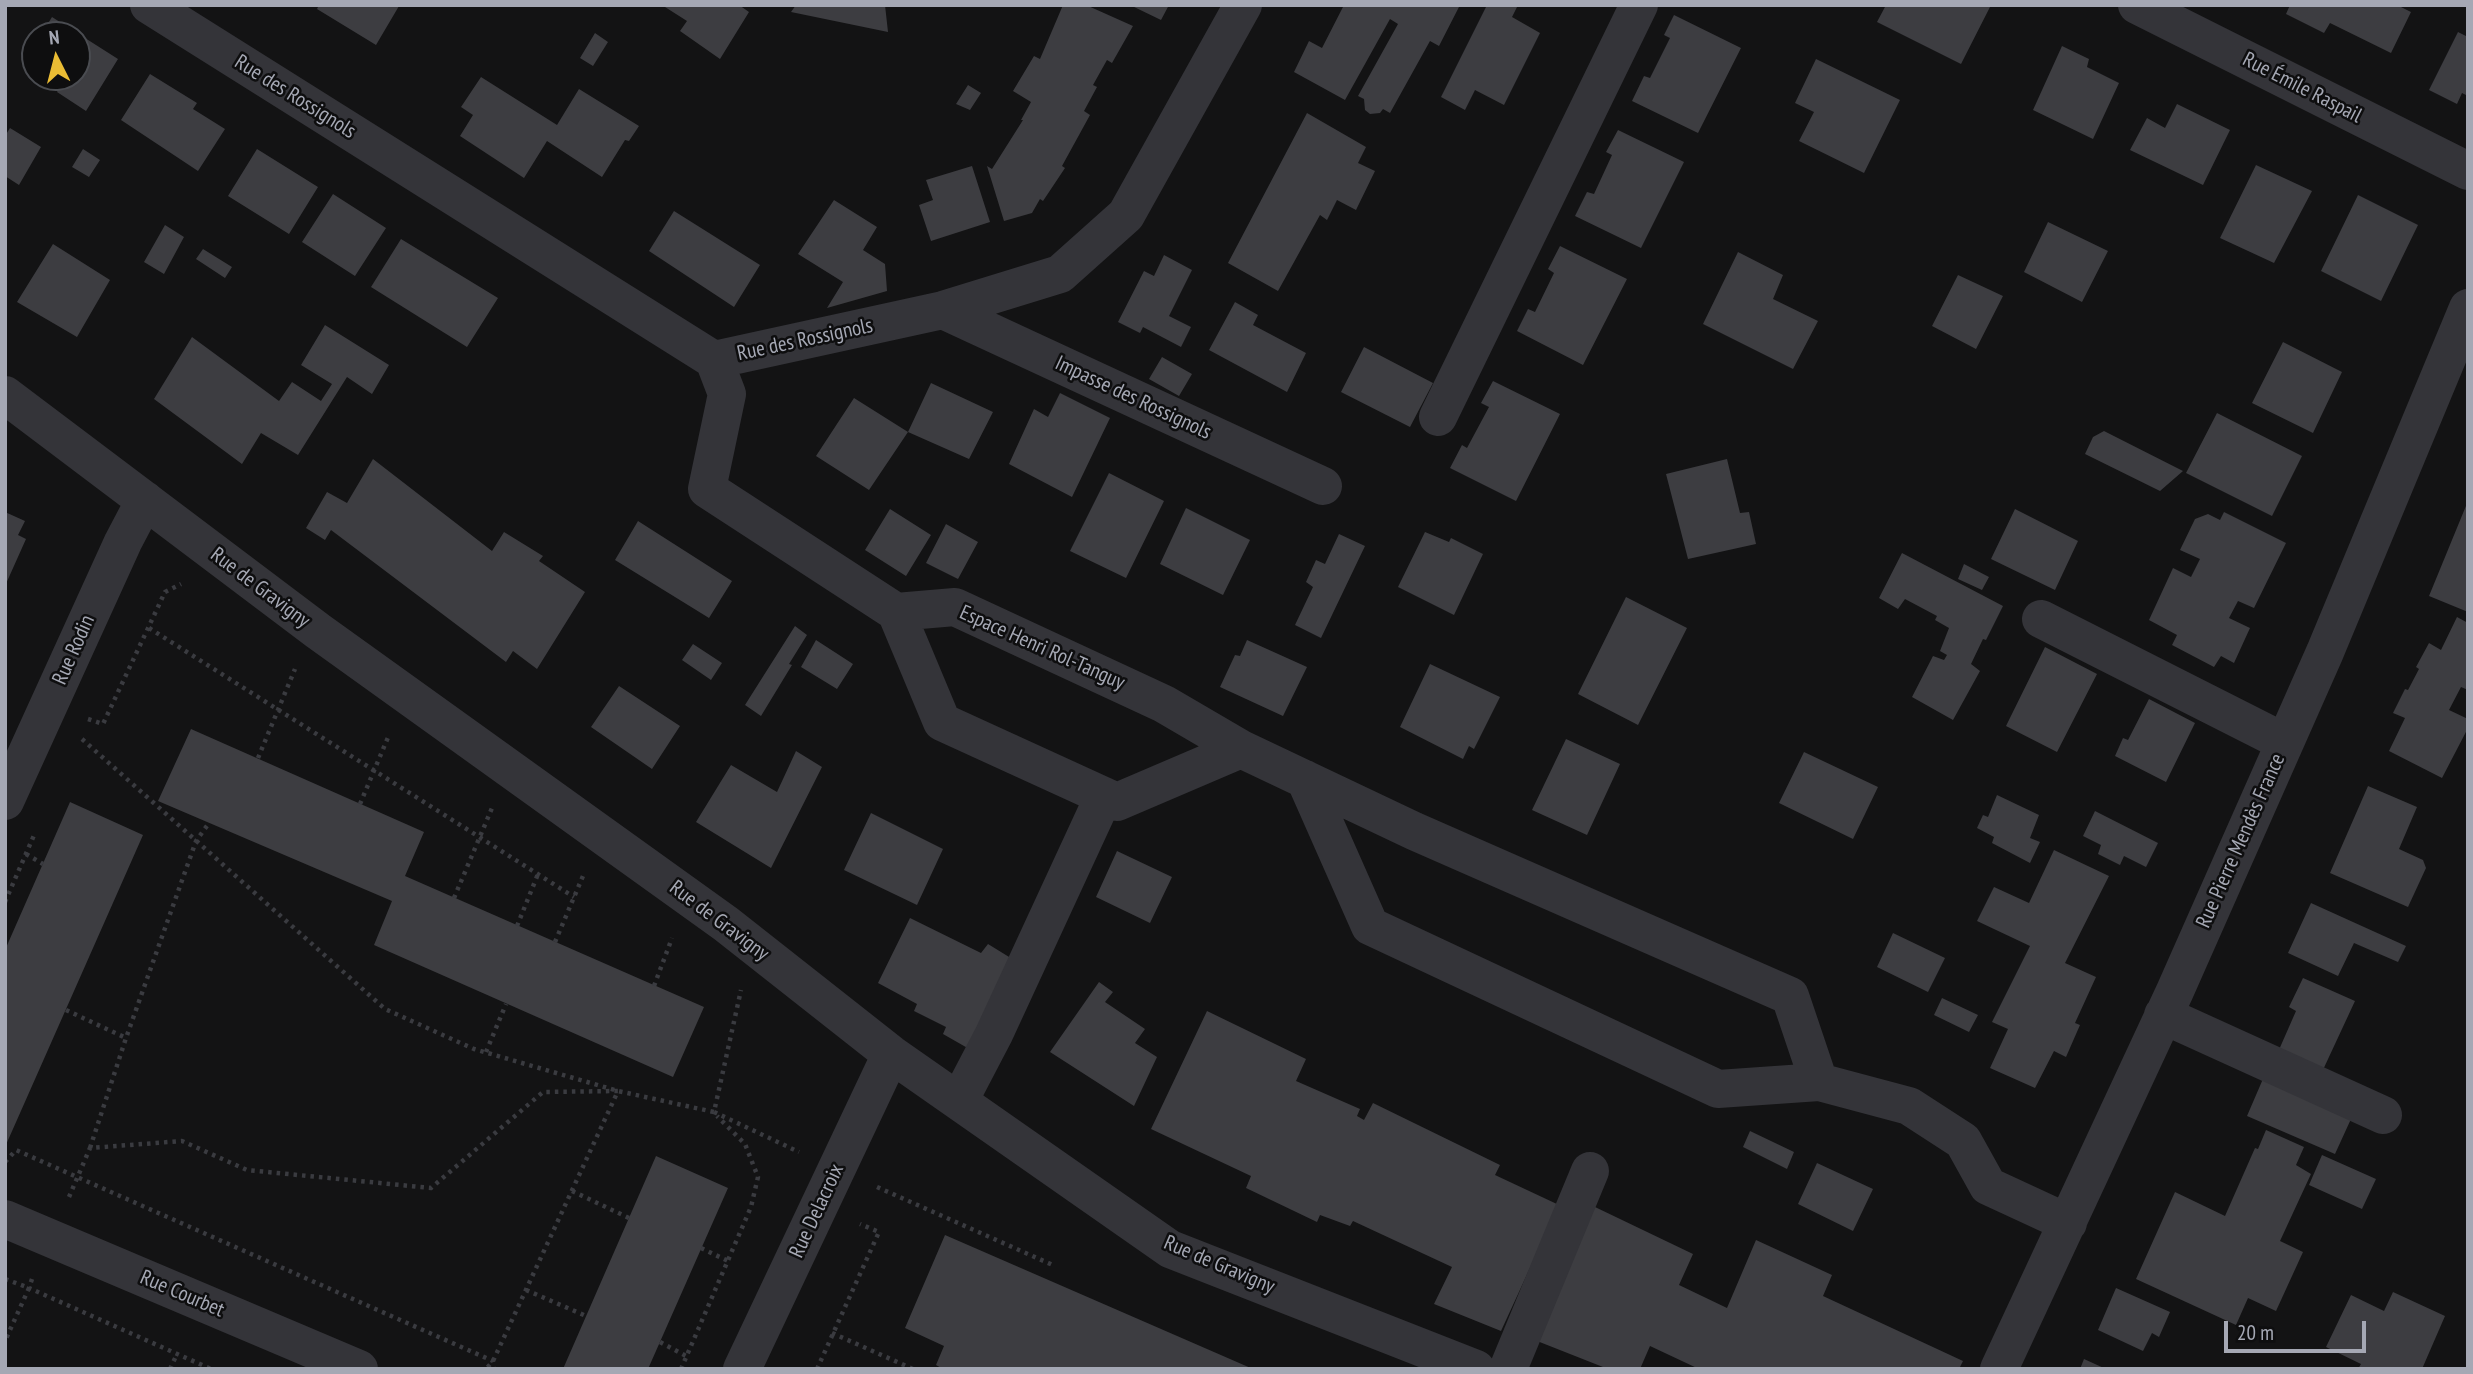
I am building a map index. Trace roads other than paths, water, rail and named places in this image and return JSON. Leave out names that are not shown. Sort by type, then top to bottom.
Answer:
[{"type":"street","name":"Rue des Rossignols","points":[[149,5],[714,360],[943,310],[1060,274],[1126,215],[1243,5]]},
{"type":"street","points":[[1438,417],[1639,5]]},
{"type":"street","name":"Rue Émile Raspail","points":[[2137,5],[2468,172]]},
{"type":"street","name":"Rue Pierre Mendès France","points":[[1999,1369],[2163,1016],[2330,639],[2468,308]]},
{"type":"street","name":"Impasse des Rossignols","points":[[943,310],[1323,486]]},
{"type":"street","points":[[714,360],[727,394],[707,489],[896,612],[942,722],[1117,802],[1241,749]]},
{"type":"street","name":"Rue de Gravigny","points":[[5,395],[318,631],[726,924],[891,1054],[1170,1249],[1476,1369]]},
{"type":"street","name":"Rue Rodin","points":[[5,801],[123,542],[145,500]]},
{"type":"street","name":"Espace Henri Rol-Tanguy","points":[[896,612],[955,607],[1164,704],[1241,749],[1414,831],[1790,996],[1819,1082]]},
{"type":"street","points":[[2041,619],[2284,742]]},
{"type":"street","points":[[1305,779],[1370,926],[1718,1089],[1819,1082],[1909,1106],[1962,1141],[1988,1186],[2068,1223]]},
{"type":"street","points":[[959,1101],[994,1034],[1104,796]]},
{"type":"street","points":[[2163,1016],[2383,1115]]},
{"type":"street","name":"Rue Delacroix","points":[[742,1369],[891,1054]]},
{"type":"street","points":[[1508,1369],[1590,1171]]},
{"type":"street","name":"Rue Courbet","points":[[5,1219],[359,1369]]}]
